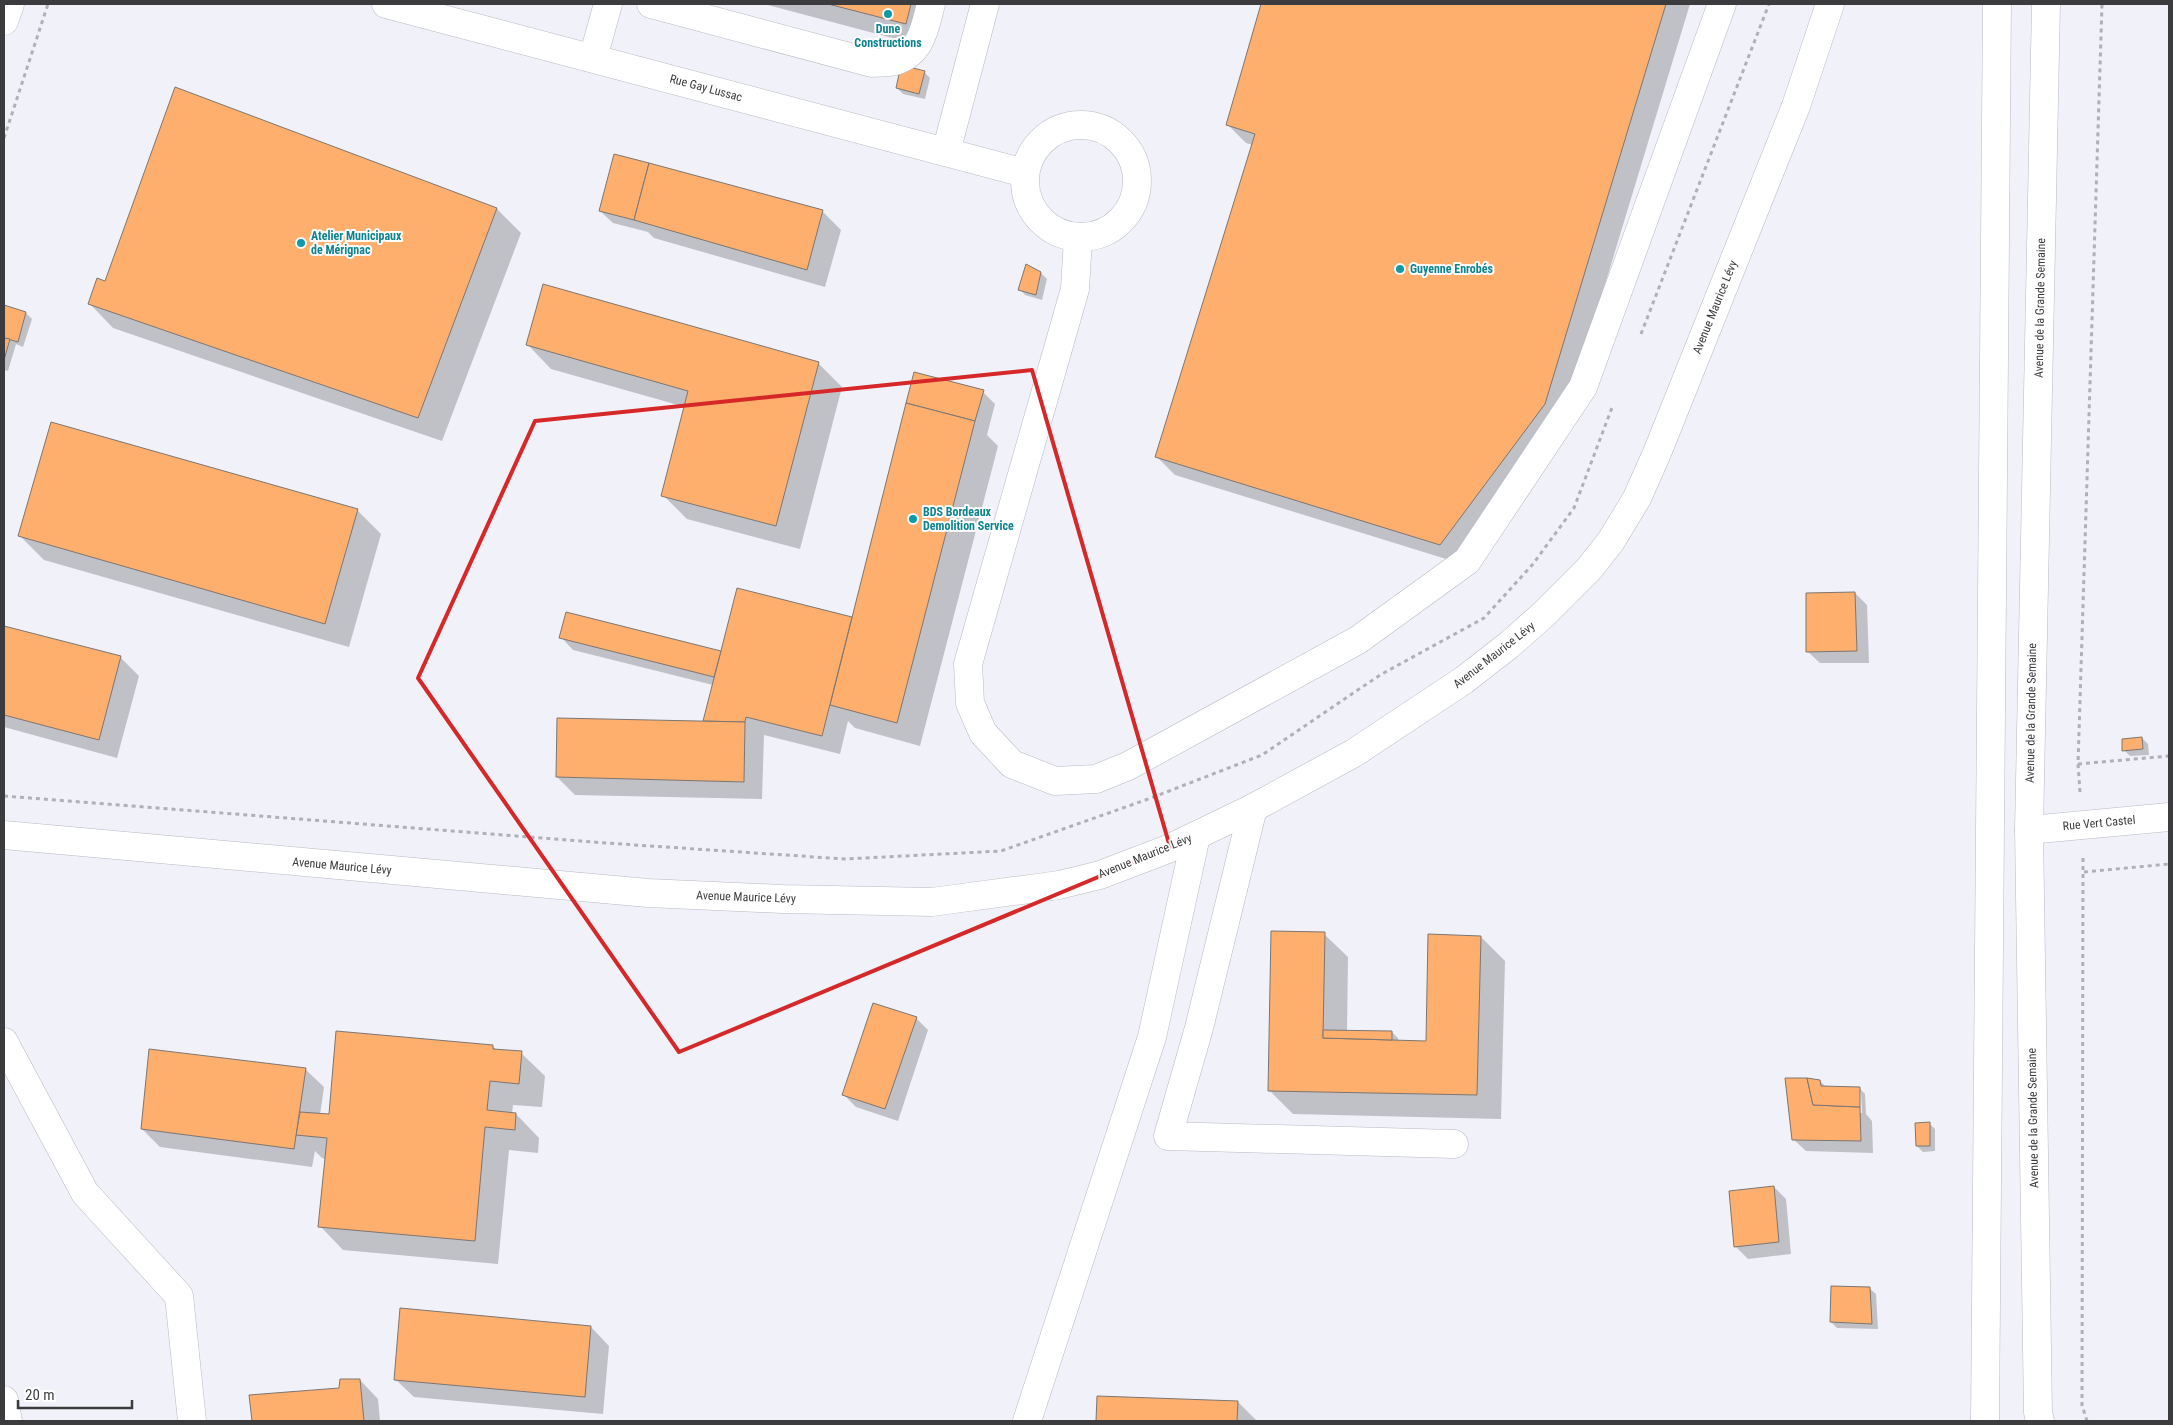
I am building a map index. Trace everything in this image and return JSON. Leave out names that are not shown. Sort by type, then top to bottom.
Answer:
[{"type":"street","points":[[4,22],[10,4]]},
{"type":"street","name":"Rue Gay Lussac","points":[[386,4],[1025,173]]},
{"type":"street","points":[[592,58],[608,4]]},
{"type":"street","points":[[651,4],[872,62],[895,61],[910,53],[921,40],[931,4]]},
{"type":"street","points":[[946,152],[985,4]]},
{"type":"street","points":[[1078,238],[1075,289],[968,664],[970,703],[983,732],[1012,764],[1055,781],[1096,779],[1128,766],[1358,640],[1467,561],[1583,387],[1722,4]]},
{"type":"street","name":"Avenue Maurice Lévy","points":[[4,835],[648,893],[782,899],[932,902],[1059,885],[1100,875],[1168,849],[1253,808],[1354,754],[1464,680],[1510,645],[1568,592],[1611,540],[1637,498],[1657,453],[1796,106],[1830,4]]},
{"type":"street","points":[[1985,1421],[1997,4]]},
{"type":"street","name":"Avenue de la Grande Semaine","points":[[2040,1421],[2029,830],[2046,4]]},
{"type":"street","points":[[1075,125],[1094,126],[1111,133],[1125,145],[1134,161],[1138,179],[1135,198],[1127,214],[1114,228],[1097,235],[1078,238],[1060,233],[1044,224],[1032,209],[1026,192],[1025,173],[1031,155],[1042,140],[1057,130],[1075,125]]},
{"type":"street","points":[[1253,808],[1199,1028],[1168,1136],[1454,1144]]},
{"type":"street","name":"Rue Vert Castel","points":[[2029,830],[2169,817]]},
{"type":"street","points":[[1027,1421],[1152,1037],[1196,836]]},
{"type":"street","points":[[4,1042],[85,1193],[179,1296],[192,1421]]},
{"type":"street","points":[[4,1400],[8,1421]]},
{"type":"path","points":[[4,138],[48,4]]},
{"type":"path","points":[[1638,343],[1769,4]]},
{"type":"path","points":[[2087,1421],[2082,1405],[2084,872],[2078,764],[2102,4]]},
{"type":"path","points":[[4,796],[606,844],[845,859],[1001,852],[1151,798],[1262,754],[1380,675],[1484,618],[1533,564],[1574,508],[1616,398]]},
{"type":"path","points":[[2078,764],[2169,756]]},
{"type":"path","points":[[2084,872],[2169,864]]},
{"type":"highlighted area","points":[[1032,370],[1170,847],[679,1052],[418,678],[535,421]]},
{"type":"building","name":"Dune Constructions","points":[[828,4],[911,4],[906,24]]},
{"type":"building","name":"Guyenne Enrobés","points":[[1261,4],[1666,4],[1545,404],[1440,545],[1155,457],[1255,134],[1226,125]]},
{"type":"building","points":[[901,65],[925,71],[919,94],[896,88]]},
{"type":"building","name":"Atelier Municipaux de Mérignac","points":[[175,87],[497,208],[418,418],[88,304],[97,278],[105,281]]},
{"type":"building","points":[[614,154],[649,163],[634,220],[599,211]]},
{"type":"building","points":[[649,163],[823,210],[807,270],[634,220]]},
{"type":"building","points":[[1026,264],[1041,272],[1036,295],[1018,290]]},
{"type":"building","points":[[543,284],[819,362],[776,526],[661,496],[688,391],[526,345]]},
{"type":"building","points":[[4,305],[26,312],[18,342],[4,338]]},
{"type":"building","points":[[4,338],[10,339],[4,360]]},
{"type":"building","points":[[914,372],[984,390],[975,421],[906,403]]},
{"type":"building","name":"BDS Bordeaux Demolition Service","points":[[906,403],[975,421],[897,723],[830,705]]},
{"type":"building","points":[[51,422],[358,509],[325,624],[18,536]]},
{"type":"building","points":[[737,588],[852,617],[822,736],[746,717],[745,722],[703,721]]},
{"type":"building","points":[[1855,592],[1857,651],[1806,652],[1806,593]]},
{"type":"building","points":[[566,612],[721,651],[714,677],[559,638]]},
{"type":"building","points":[[4,626],[121,656],[99,740],[4,715]]},
{"type":"building","points":[[557,718],[745,722],[744,782],[556,777]]},
{"type":"building","points":[[2142,737],[2143,749],[2122,751],[2122,739]]},
{"type":"building","points":[[1271,931],[1325,932],[1323,1038],[1426,1041],[1428,934],[1481,936],[1477,1095],[1268,1091]]},
{"type":"building","points":[[873,1003],[917,1017],[885,1109],[842,1095]]},
{"type":"building","points":[[1323,1030],[1392,1031],[1392,1040],[1323,1038]]},
{"type":"building","points":[[336,1031],[493,1045],[493,1049],[522,1051],[519,1084],[490,1081],[487,1110],[516,1113],[515,1130],[485,1127],[475,1241],[318,1227],[327,1138],[296,1135],[300,1112],[329,1114]]},
{"type":"building","points":[[149,1049],[306,1068],[294,1149],[141,1129]]},
{"type":"building","points":[[1785,1078],[1807,1078],[1813,1105],[1860,1107],[1861,1141],[1792,1140]]},
{"type":"building","points":[[1807,1078],[1820,1080],[1821,1086],[1860,1087],[1860,1107],[1813,1105]]},
{"type":"building","points":[[1930,1122],[1930,1146],[1916,1146],[1915,1123]]},
{"type":"building","points":[[1774,1186],[1779,1242],[1734,1247],[1729,1191]]},
{"type":"building","points":[[1831,1286],[1870,1287],[1872,1324],[1830,1322]]},
{"type":"building","points":[[400,1308],[591,1326],[585,1397],[394,1380]]},
{"type":"building","points":[[340,1379],[360,1379],[364,1421],[252,1421],[249,1395],[339,1388]]},
{"type":"building","points":[[1097,1396],[1238,1401],[1237,1421],[1096,1421]]},
{"type":"place","name":"Dune Constructions","points":[[888,14]]},
{"type":"place","name":"Atelier Municipaux de Mérignac","points":[[301,243]]},
{"type":"place","name":"Guyenne Enrobés","points":[[1400,269]]},
{"type":"place","name":"BDS Bordeaux Demolition Service","points":[[913,519]]}]
